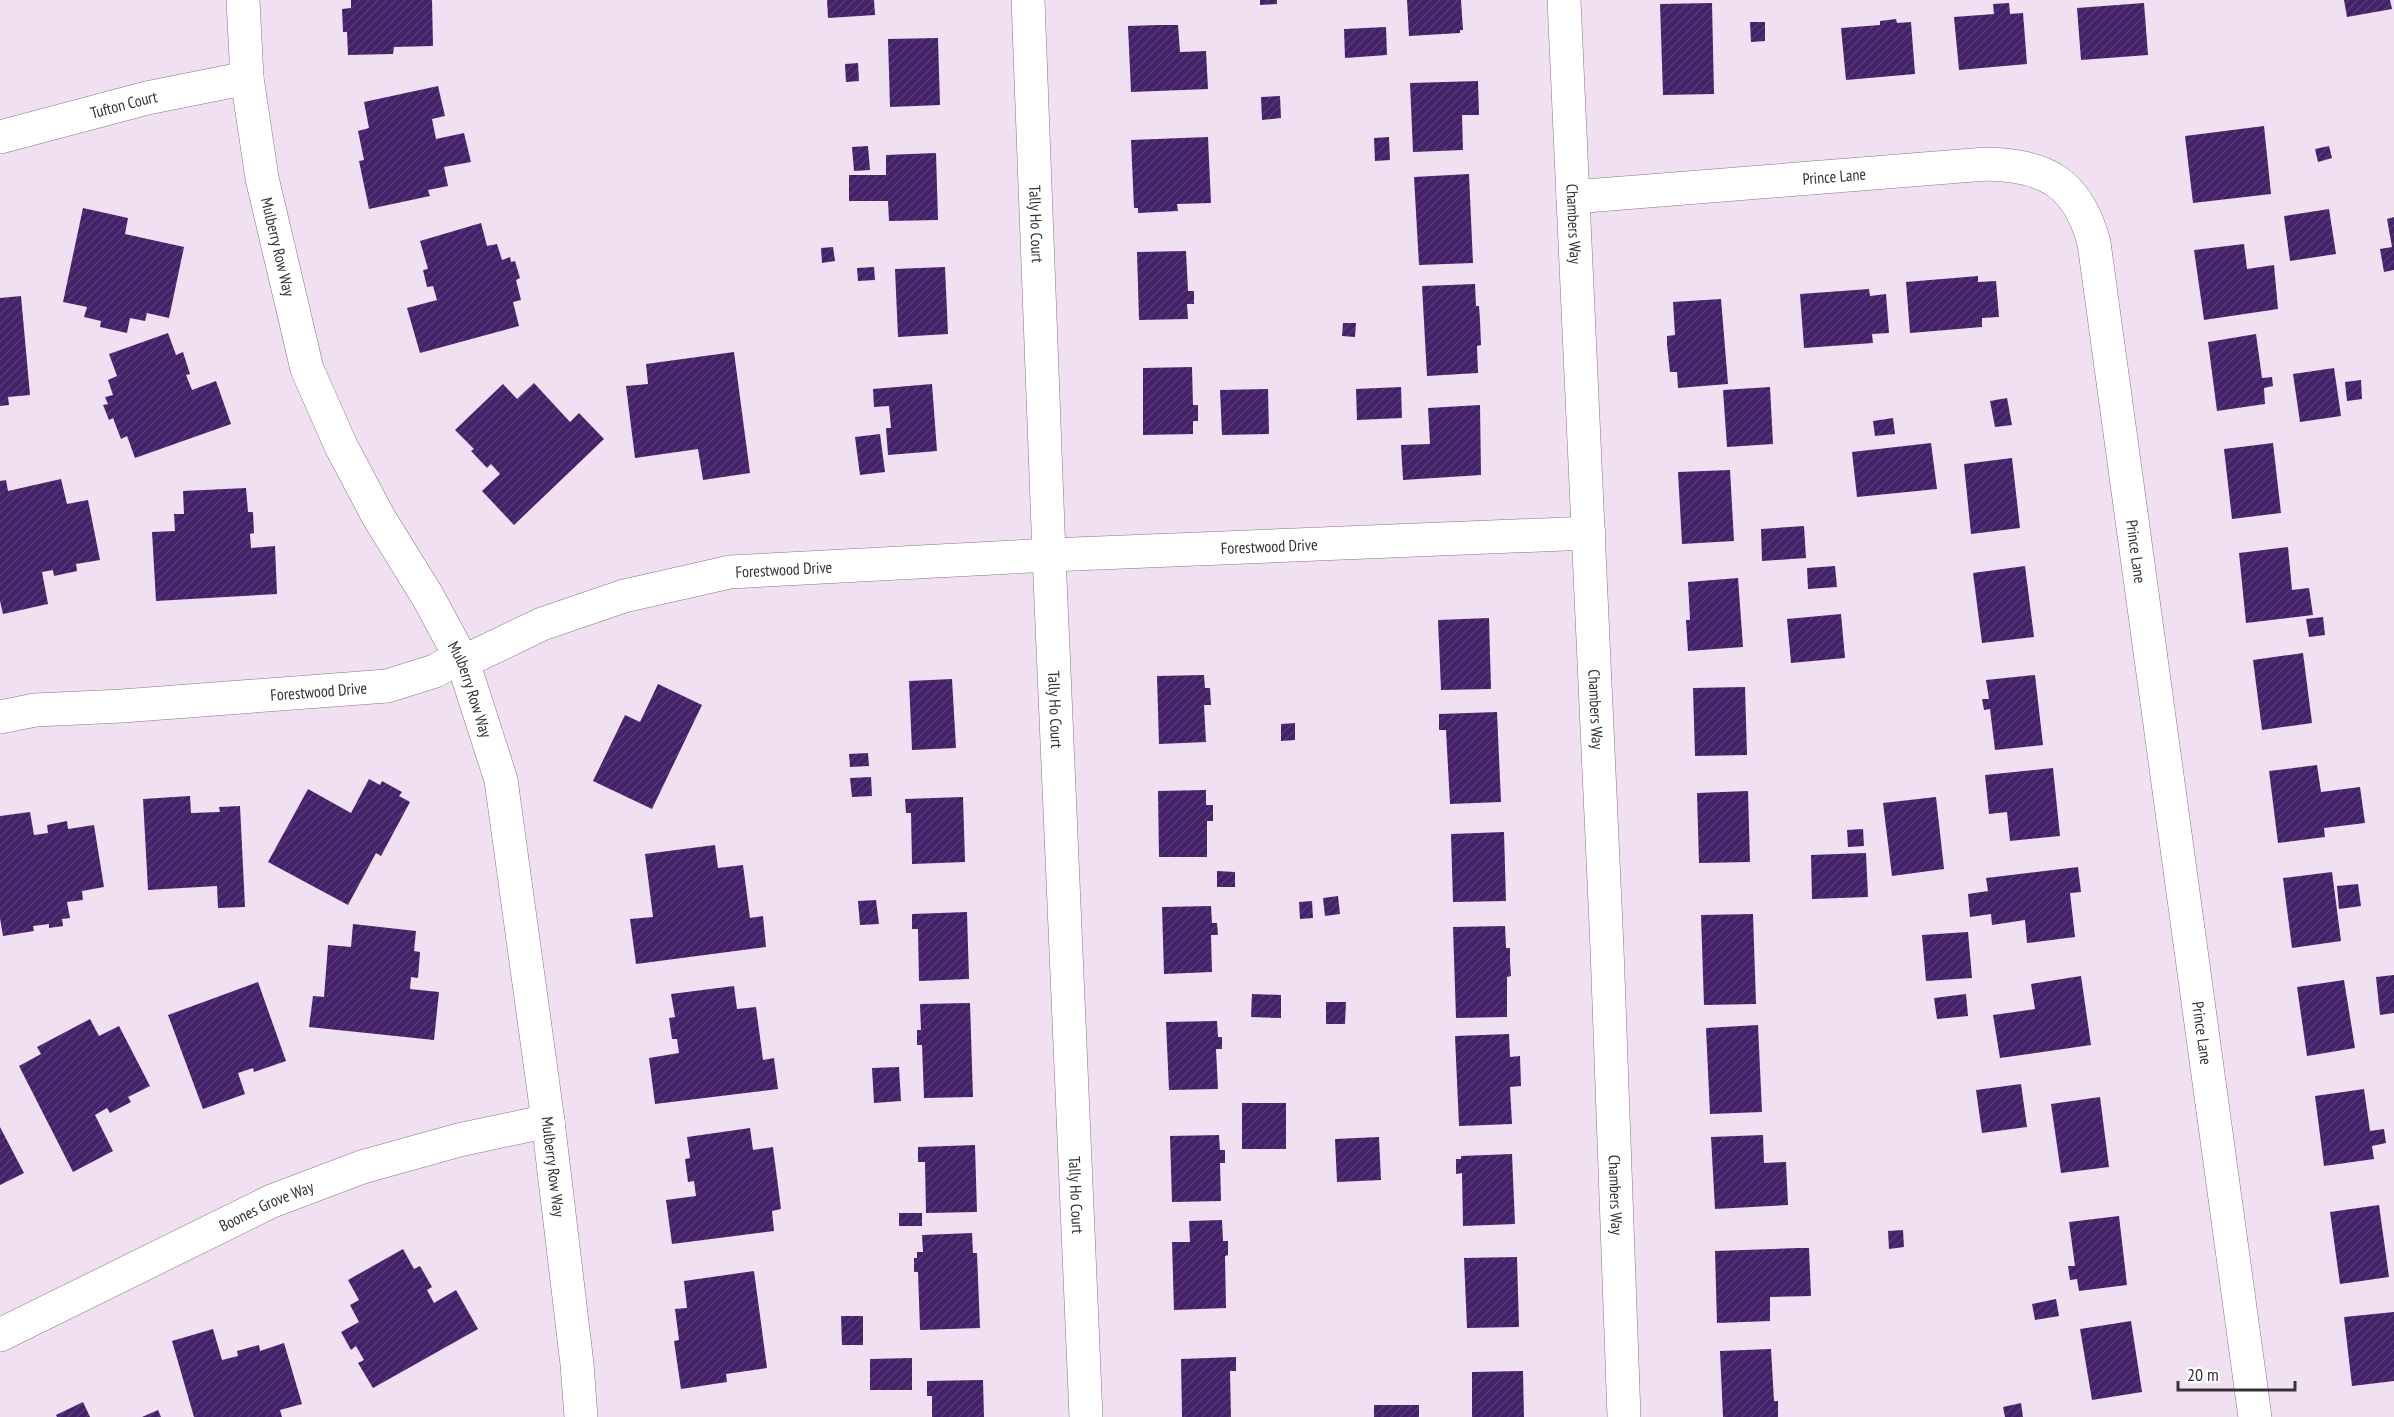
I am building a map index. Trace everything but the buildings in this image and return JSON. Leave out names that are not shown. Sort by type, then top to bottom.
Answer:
[{"type":"street","name":"Mulberry Row Way","points":[[243,0],[247,78],[262,178],[308,369],[341,446],[463,662],[501,780],[548,1122],[577,1364],[581,1417]]},
{"type":"street","name":"Tally Ho Court","points":[[1028,0],[1086,1417]]},
{"type":"street","name":"Chambers Way","points":[[1564,0],[1608,948],[1624,1417]]},
{"type":"street","name":"Tufton Court","points":[[0,137],[147,98],[247,78]]},
{"type":"street","name":"Prince Lane","points":[[1573,197],[1986,164],[2017,164],[2052,178],[2070,192],[2088,221],[2094,243],[2255,1417]]},
{"type":"street","name":"Forestwood Drive","points":[[0,717],[35,710],[122,706],[387,686],[435,671],[451,663],[463,662],[542,624],[624,596],[730,572],[1049,555],[1589,533]]},
{"type":"street","name":"Boones Grove Way","points":[[0,1335],[272,1201],[362,1167],[459,1140],[548,1122]]}]
